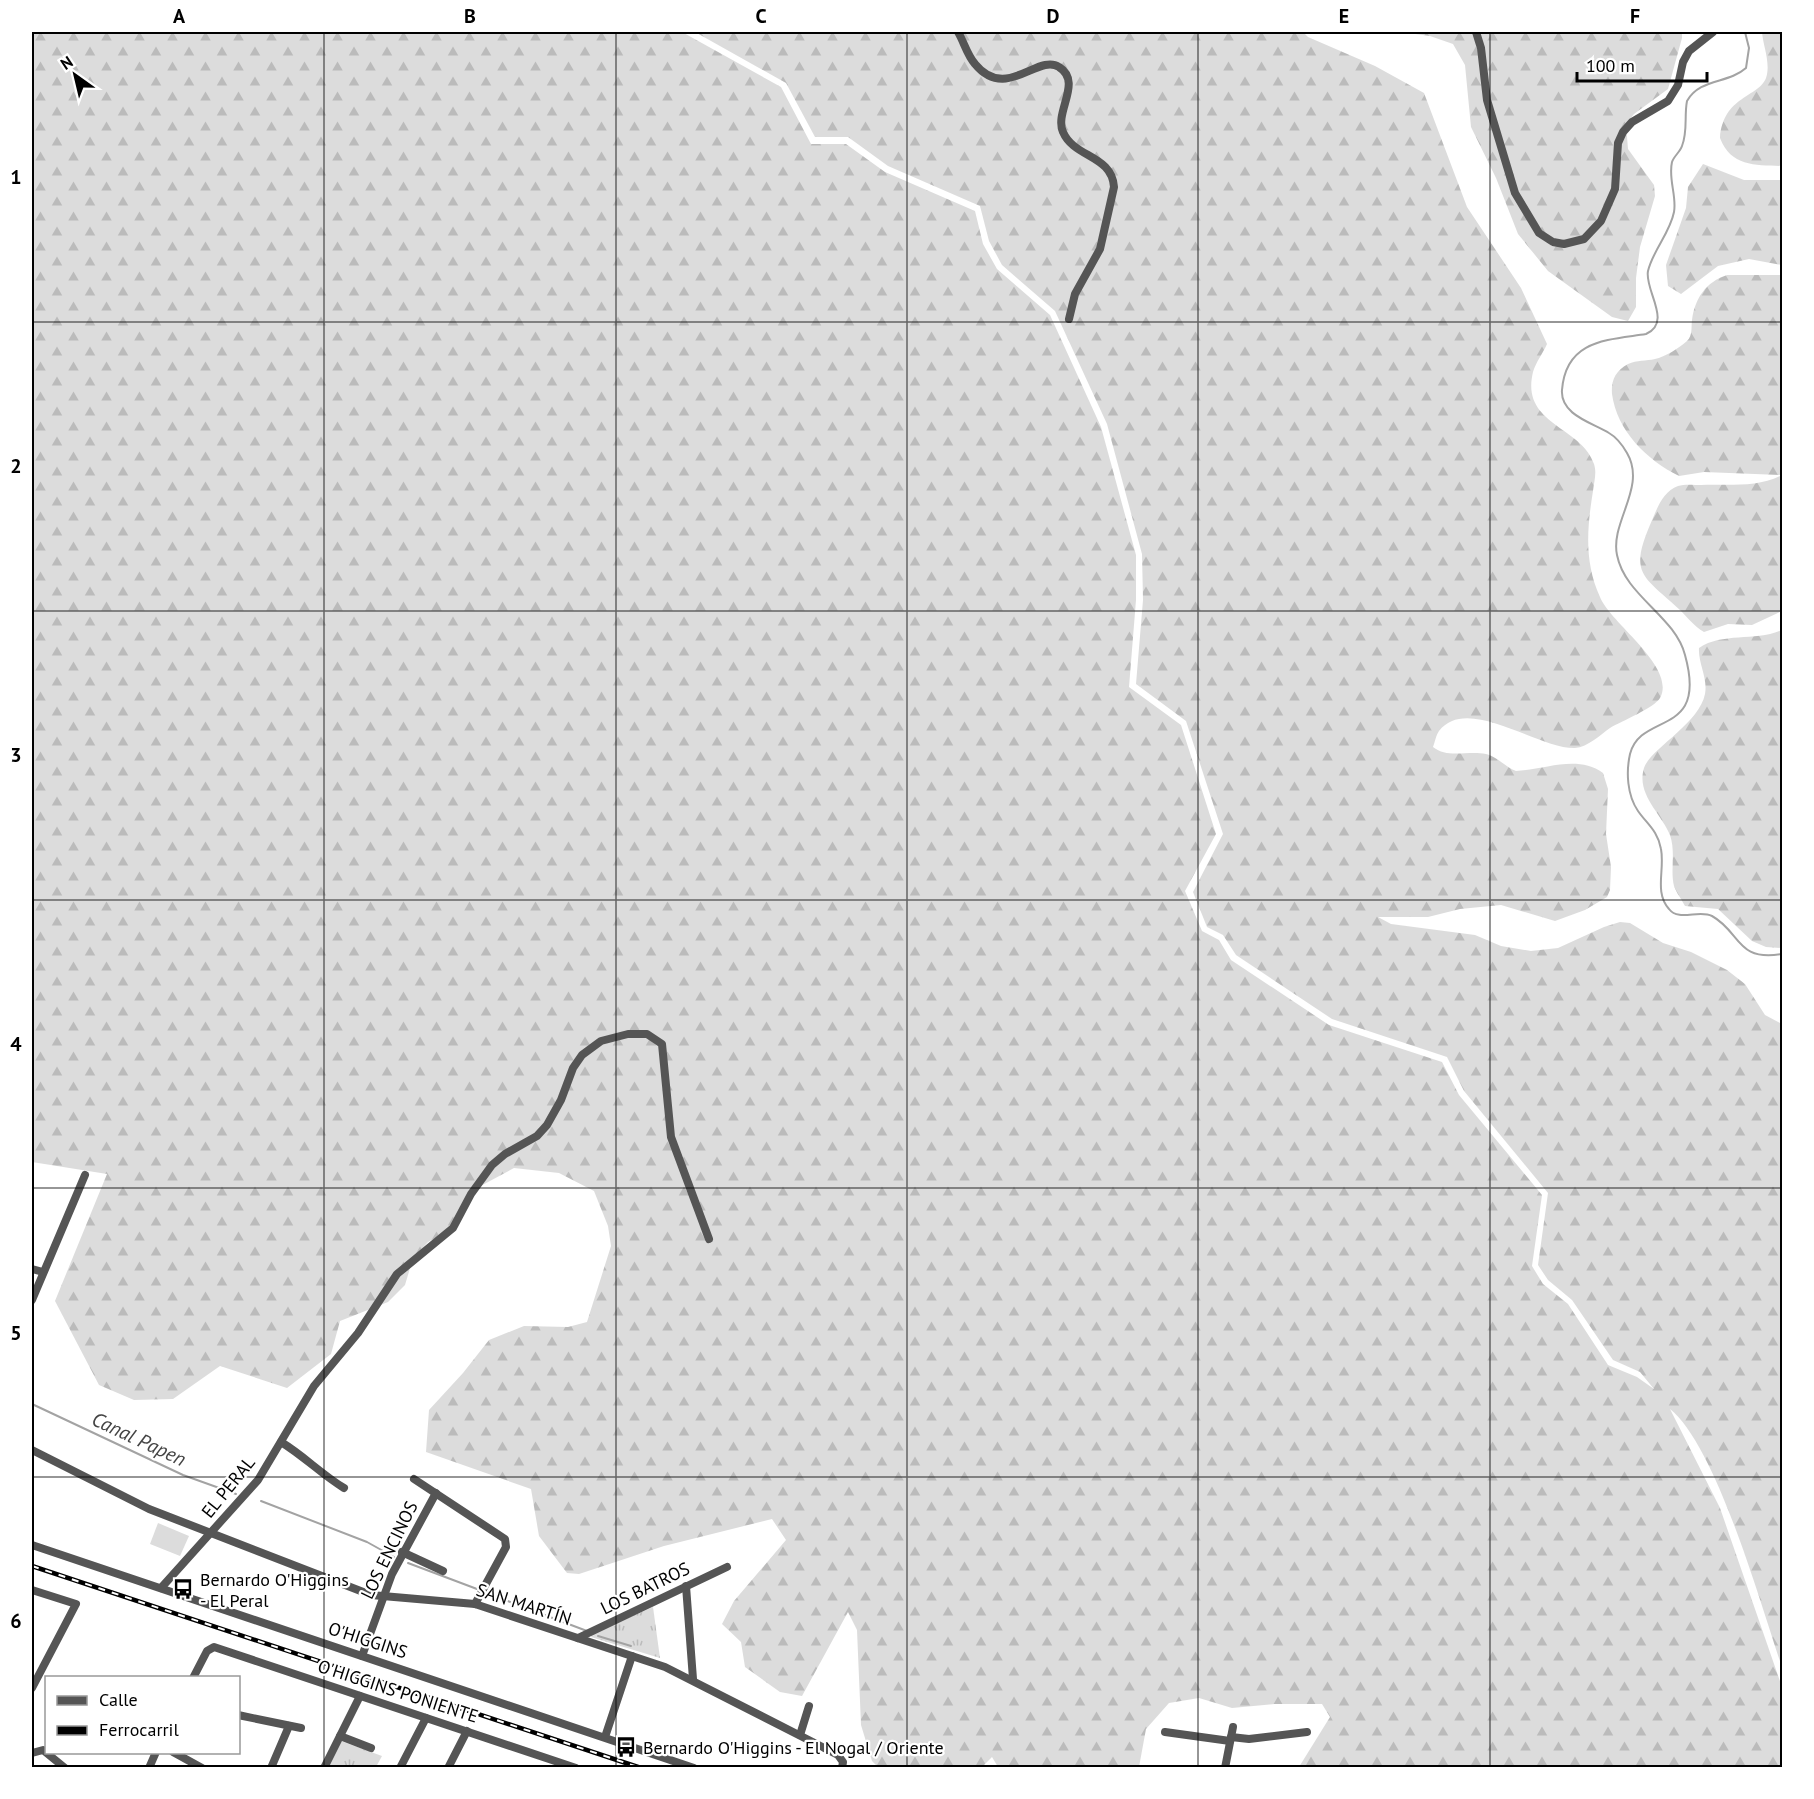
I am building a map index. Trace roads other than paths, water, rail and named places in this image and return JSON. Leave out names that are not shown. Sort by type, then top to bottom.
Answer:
[{"type":"street","points":[[958,32],[974,63],[995,77],[1016,77],[1045,64],[1054,64],[1063,69],[1067,78],[1068,90],[1061,118],[1064,133],[1083,152],[1104,164],[1112,176],[1114,187],[1100,249],[1075,294],[1069,320]]},
{"type":"street","points":[[1476,32],[1481,48],[1487,100],[1515,193],[1539,232],[1553,242],[1564,244],[1584,239],[1601,221],[1615,189],[1617,149],[1623,132],[1632,123],[1668,101],[1678,85],[1683,62],[1689,51],[1713,32]]},
{"type":"street","name":"EL PERAL","points":[[161,1588],[258,1480],[322,1375],[358,1333],[392,1280],[404,1267],[435,1246],[453,1228],[471,1194],[492,1165],[542,1131],[556,1110],[578,1060],[593,1045],[610,1037],[648,1034],[659,1041],[663,1048],[666,1113],[671,1137],[709,1239]]},
{"type":"street","points":[[32,1300],[86,1175]]},
{"type":"street","points":[[32,1269],[43,1272]]},
{"type":"street","points":[[281,1442],[304,1456],[324,1476],[344,1488]]},
{"type":"street","name":"SAN MARTÍN","points":[[32,1450],[130,1501],[210,1534],[382,1597],[475,1604],[632,1656],[693,1679],[838,1755],[843,1765]]},
{"type":"street","points":[[414,1479],[503,1537],[507,1542],[475,1604]]},
{"type":"street","name":"LOS ENCINOS","points":[[362,1656],[382,1597],[402,1552],[436,1493]]},
{"type":"street","name":"O'HIGGINS","points":[[32,1545],[694,1767]]},
{"type":"street","points":[[402,1552],[443,1571]]},
{"type":"street","name":"LOS BATROS","points":[[578,1638],[727,1567]]},
{"type":"street","points":[[686,1586],[693,1679]]},
{"type":"street","points":[[32,1590],[76,1604],[32,1688]]},
{"type":"street","name":"O'HIGGINS PONIENTE","points":[[194,1676],[210,1648],[467,1731],[564,1765],[576,1767]]},
{"type":"street","points":[[605,1737],[632,1656]]},
{"type":"street","points":[[324,1767],[360,1696]]},
{"type":"street","points":[[800,1735],[809,1707]]},
{"type":"street","points":[[240,1715],[301,1728]]},
{"type":"street","points":[[400,1767],[426,1718]]},
{"type":"street","points":[[272,1767],[289,1726]]},
{"type":"street","points":[[1226,1767],[1233,1728]]},
{"type":"street","points":[[448,1767],[467,1731]]},
{"type":"street","points":[[1165,1732],[1230,1739],[1307,1732]]},
{"type":"street","points":[[340,1736],[371,1748]]},
{"type":"street","points":[[48,1754],[65,1767]]},
{"type":"street","points":[[185,1764],[202,1767]]},
{"type":"waterway","points":[[1745,32],[1749,48],[1746,68],[1731,77],[1699,88],[1687,101],[1684,140],[1671,168],[1674,212],[1648,271],[1657,314],[1654,329],[1646,334],[1604,341],[1580,351],[1571,361],[1565,373],[1562,390],[1566,406],[1572,412],[1612,435],[1627,453],[1632,466],[1633,479],[1618,530],[1617,555],[1630,582],[1671,629],[1680,641],[1685,655],[1690,681],[1688,699],[1681,711],[1670,720],[1646,732],[1636,741],[1630,754],[1628,768],[1628,783],[1634,805],[1655,832],[1660,843],[1662,895],[1673,913],[1712,916],[1729,930],[1747,950],[1756,954],[1782,954]]},
{"type":"waterway","name":"Canal Papen","points":[[32,1404],[183,1475],[236,1494]]},
{"type":"waterway","name":"Canal Papen","points":[[261,1501],[367,1542],[394,1557]]},
{"type":"waterway","name":"Canal Papen","points":[[408,1563],[477,1589]]},
{"type":"waterway","name":"Canal Papen","points":[[497,1597],[587,1631]]},
{"type":"waterway","name":"Canal Papen","points":[[598,1636],[631,1646]]},
{"type":"railway","points":[[32,1566],[641,1768]]},
{"type":"place","name":"Bernardo O'Higgins - El Peral","points":[[183,1589]]},
{"type":"place","name":"Bernardo O'Higgins - El Nogal / Oriente","points":[[626,1747]]}]
